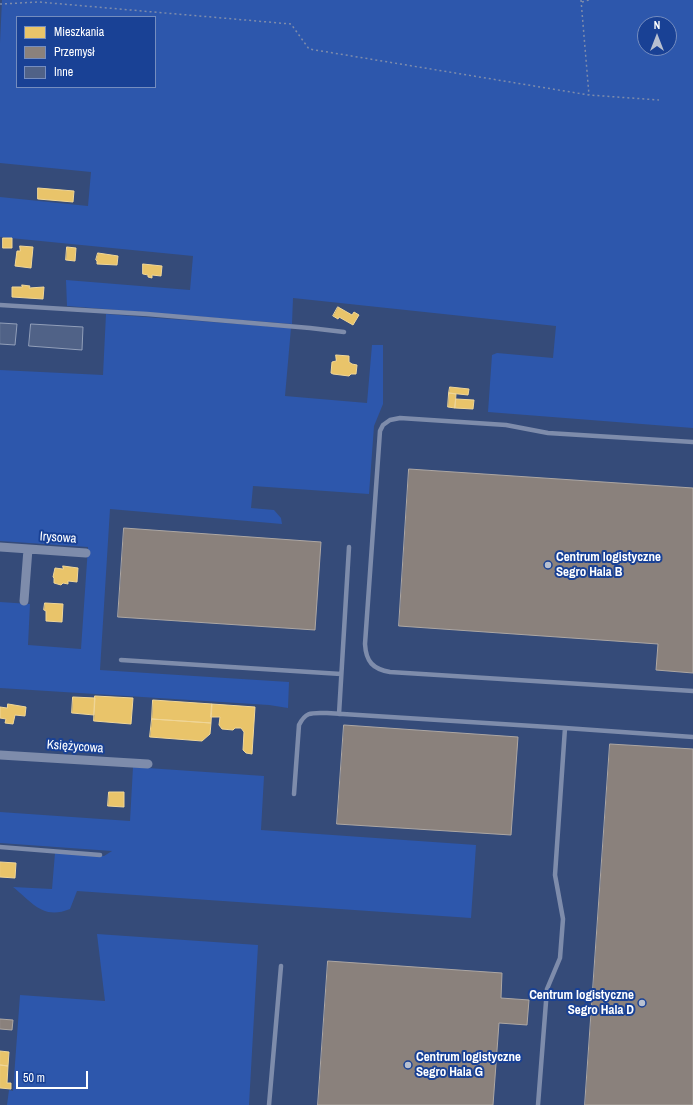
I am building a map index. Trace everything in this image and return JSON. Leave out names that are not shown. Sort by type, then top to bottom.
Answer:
[{"type":"street","name":"Irysowa","points":[[0,547],[86,553]]},
{"type":"street","name":"Irysowa","points":[[24,601],[28,548]]},
{"type":"street","name":"Księżycowa","points":[[0,755],[148,764]]},
{"type":"lane","points":[[0,305],[147,314],[344,332]]},
{"type":"lane","points":[[693,442],[548,433],[506,425],[444,420],[400,418],[390,420],[383,425],[380,431],[365,644],[366,653],[371,663],[378,670],[390,672],[693,691]]},
{"type":"lane","points":[[339,714],[349,547]]},
{"type":"lane","points":[[121,660],[341,674]]},
{"type":"lane","points":[[294,794],[298,730],[301,721],[310,713],[693,737]]},
{"type":"lane","points":[[538,1105],[547,989],[560,958],[563,919],[555,875],[565,728]]},
{"type":"lane","points":[[0,847],[100,854]]},
{"type":"lane","points":[[269,1105],[281,966]]},
{"type":"path","points":[[589,0],[581,1],[589,95]]},
{"type":"path","points":[[0,4],[39,2],[291,24],[309,49],[589,95],[660,100]]},
{"type":"shaded area","points":[[2,0],[693,0],[693,428],[488,412],[492,355],[497,353],[553,358],[556,326],[293,298],[292,324],[67,306],[66,280],[190,290],[193,256],[0,237],[0,197],[88,206],[91,172],[0,163],[0,43]]},
{"type":"shaded area","points":[[106,314],[291,328],[285,396],[367,403],[372,345],[383,345],[383,404],[374,426],[369,494],[253,486],[251,508],[274,510],[281,518],[282,524],[110,509],[100,670],[289,682],[288,708],[269,705],[0,688],[0,602],[30,604],[28,645],[81,649],[88,547],[0,541],[0,370],[103,375]]},
{"type":"shaded area","points":[[133,767],[264,776],[261,830],[476,845],[471,918],[77,891],[70,909],[61,912],[53,912],[45,911],[39,908],[13,887],[52,889],[55,853],[104,856],[112,851],[0,843],[0,812],[130,821]]},
{"type":"shaded area","points":[[97,934],[258,945],[249,1105],[7,1105],[9,1090],[13,1091],[20,995],[105,1001]]},
{"type":"building: Mieszkania","points":[[38,188],[74,191],[73,202],[38,199]]},
{"type":"building: Mieszkania","points":[[3,238],[12,238],[12,248],[3,248]]},
{"type":"building: Mieszkania","points":[[20,246],[33,247],[31,268],[15,266],[17,251],[20,251]]},
{"type":"building: Mieszkania","points":[[67,247],[76,248],[75,261],[66,260]]},
{"type":"building: Mieszkania","points":[[98,253],[118,256],[117,265],[97,264],[96,260]]},
{"type":"building: Mieszkania","points":[[143,264],[162,266],[161,276],[152,275],[152,278],[143,274]]},
{"type":"building: Mieszkania","points":[[22,285],[30,286],[29,288],[44,287],[43,299],[12,297],[12,287],[22,287]]},
{"type":"building: Mieszkania","points":[[338,307],[352,315],[354,312],[359,315],[353,325],[339,317],[338,319],[333,316]]},
{"type":"building: Mieszkania","points":[[336,355],[349,356],[349,362],[357,365],[356,374],[351,374],[349,376],[331,373],[332,362],[336,361]]},
{"type":"building: Mieszkania","points":[[450,387],[469,389],[468,395],[449,393]]},
{"type":"building: Mieszkania","points":[[449,393],[456,394],[455,408],[448,407]]},
{"type":"building: Mieszkania","points":[[456,399],[474,400],[473,409],[455,408]]},
{"type":"building: Mieszkania","points":[[63,566],[78,568],[77,582],[68,581],[68,584],[63,583],[61,585],[54,583],[53,577],[55,568],[63,569]]},
{"type":"building: Mieszkania","points":[[45,603],[63,604],[62,622],[46,621],[46,611],[44,610]]},
{"type":"building: Mieszkania","points":[[95,696],[133,698],[131,724],[94,721]]},
{"type":"building: Mieszkania","points":[[73,697],[95,698],[94,715],[72,713]]},
{"type":"building: Mieszkania","points":[[153,700],[212,704],[211,723],[152,719]]},
{"type":"building: Mieszkania","points":[[8,704],[26,707],[25,716],[15,715],[13,724],[5,723],[6,719],[0,718],[0,707],[7,708]]},
{"type":"building: Mieszkania","points":[[212,704],[255,707],[252,754],[246,753],[243,750],[244,732],[241,728],[235,728],[233,730],[222,729],[219,725],[220,717],[211,717]]},
{"type":"building: Mieszkania","points":[[152,719],[211,723],[210,734],[202,741],[150,737]]},
{"type":"building: Mieszkania","points":[[109,792],[124,792],[124,807],[108,806]]},
{"type":"building: Mieszkania","points":[[0,862],[16,863],[15,878],[0,877]]},
{"type":"building: Mieszkania","points":[[0,1051],[9,1052],[8,1066],[0,1065]]},
{"type":"building: Mieszkania","points":[[0,1065],[8,1066],[7,1083],[11,1083],[11,1089],[0,1088]]},
{"type":"building: Przemysł","name":"Centrum logistyczne Segro Hala B","points":[[409,469],[693,488],[693,673],[656,670],[658,644],[399,626]]},
{"type":"building: Przemysł","points":[[124,528],[321,542],[315,630],[118,617]]},
{"type":"building: Przemysł","points":[[344,725],[518,737],[511,835],[337,824]]},
{"type":"building: Przemysł","name":"Centrum logistyczne Segro Hala D","points":[[610,744],[693,749],[693,1105],[585,1105]]},
{"type":"building: Przemysł","name":"Centrum logistyczne Segro Hala G","points":[[328,961],[502,973],[501,998],[529,1000],[527,1025],[499,1023],[493,1105],[318,1105]]},
{"type":"building: Przemysł","points":[[0,1019],[13,1020],[12,1030],[0,1029]]},
{"type":"building: Inne","points":[[0,323],[17,324],[15,345],[0,344]]},
{"type":"building: Inne","points":[[31,324],[83,327],[82,350],[29,346]]},
{"type":"place","name":"Centrum logistyczne Segro Hala B","points":[[548,565]]},
{"type":"place","name":"Centrum logistyczne Segro Hala D","points":[[642,1003]]},
{"type":"place","name":"Centrum logistyczne Segro Hala G","points":[[408,1065]]}]
